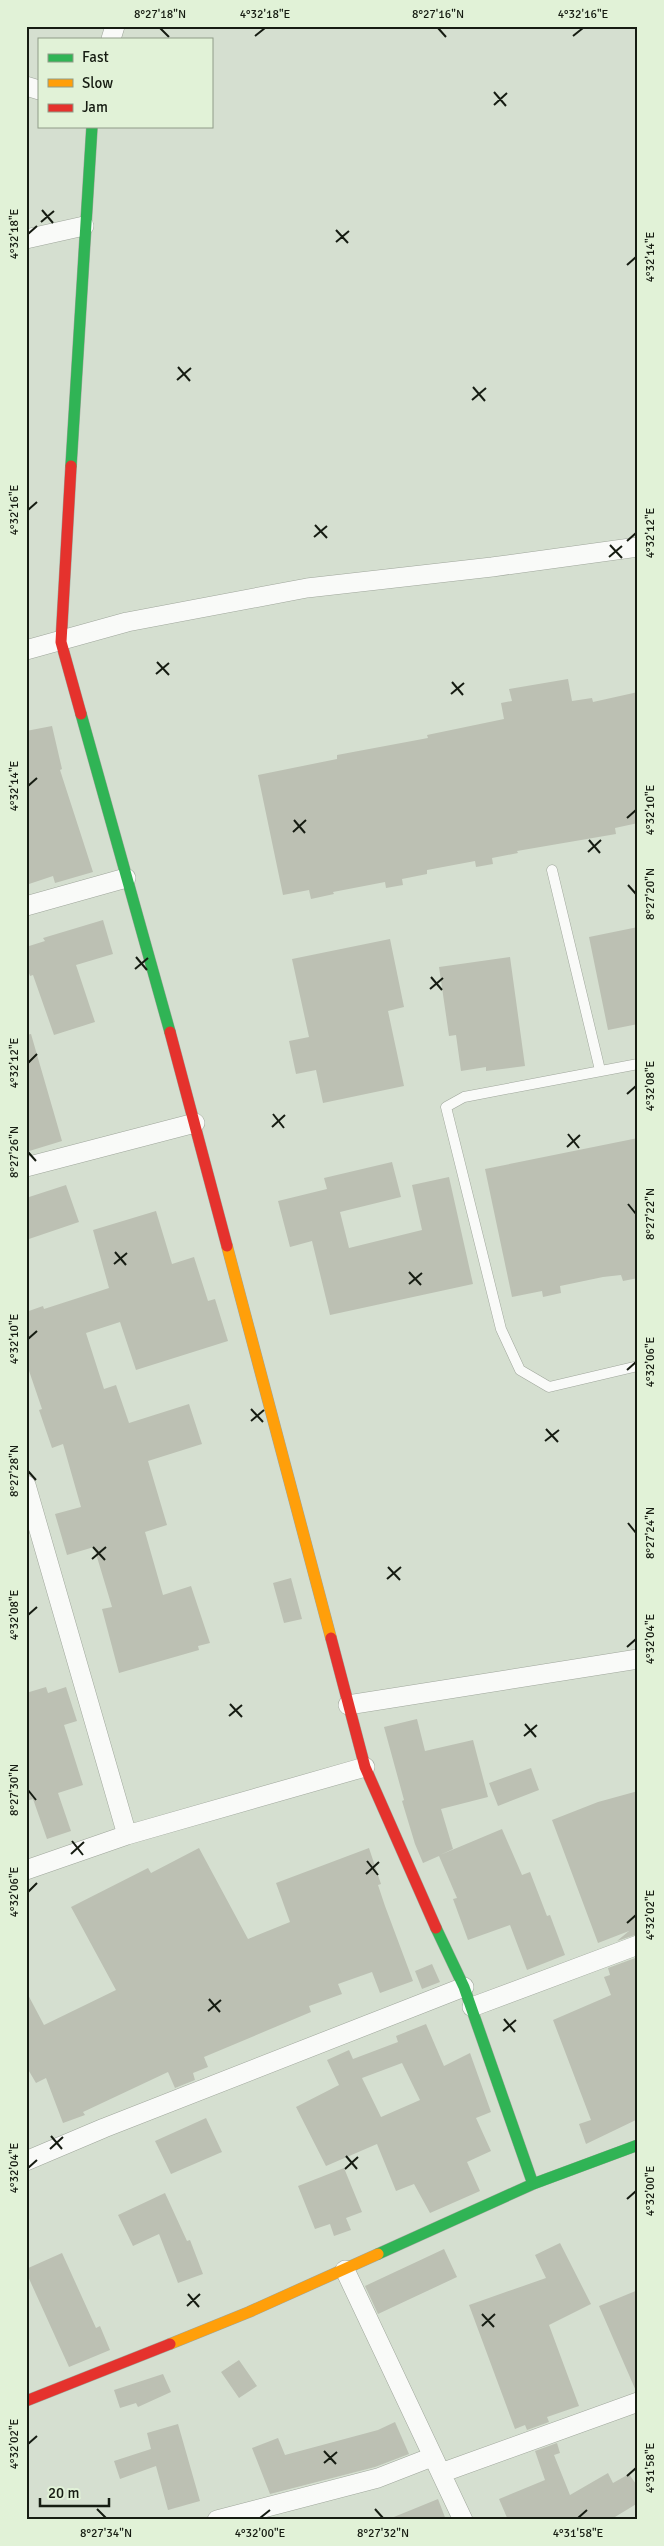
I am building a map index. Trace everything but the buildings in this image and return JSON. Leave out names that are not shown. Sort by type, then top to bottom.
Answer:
[{"type":"street","points":[[26,86],[38,90]]},
{"type":"street","points":[[92,128],[84,226],[61,642],[196,1123],[364,1767],[415,1884],[464,1987],[533,2184]]},
{"type":"street","points":[[26,239],[84,226]]},
{"type":"street","points":[[26,650],[61,642],[127,622],[307,588],[638,547]]},
{"type":"street","points":[[26,906],[126,878]]},
{"type":"street","points":[[26,1167],[196,1123]]},
{"type":"street","points":[[26,1485],[127,1835]]},
{"type":"street","points":[[348,1705],[638,1659]]},
{"type":"street","points":[[26,1870],[127,1835],[364,1767]]},
{"type":"street","points":[[472,2007],[638,1945]]},
{"type":"street","points":[[26,2161],[104,2128],[464,1987]]},
{"type":"street","points":[[26,2401],[149,2354],[345,2270],[533,2184],[638,2145]]},
{"type":"street","points":[[345,2270],[463,2520]]},
{"type":"street","points":[[441,2473],[638,2402]]},
{"type":"street","points":[[217,2520],[378,2478],[432,2457]]},
{"type":"lane","points":[[552,870],[600,1070]]},
{"type":"lane","points":[[638,1064],[464,1097],[446,1107],[501,1329],[520,1370],[549,1387],[638,1366]]},
{"type":"traffic: fast","points":[[71,466],[92,128]]},
{"type":"traffic: fast","points":[[81,714],[170,1032]]},
{"type":"traffic: fast","points":[[436,1928],[464,1987],[533,2184]]},
{"type":"traffic: fast","points":[[378,2254],[533,2184],[638,2145]]},
{"type":"traffic: slow","points":[[227,1246],[331,1638]]},
{"type":"traffic: slow","points":[[170,2344],[249,2312],[378,2254]]},
{"type":"traffic: jam","points":[[71,466],[61,642],[81,714]]},
{"type":"traffic: jam","points":[[170,1032],[227,1246]]},
{"type":"traffic: jam","points":[[331,1638],[365,1767],[436,1928]]},
{"type":"traffic: jam","points":[[26,2401],[170,2344]]}]
